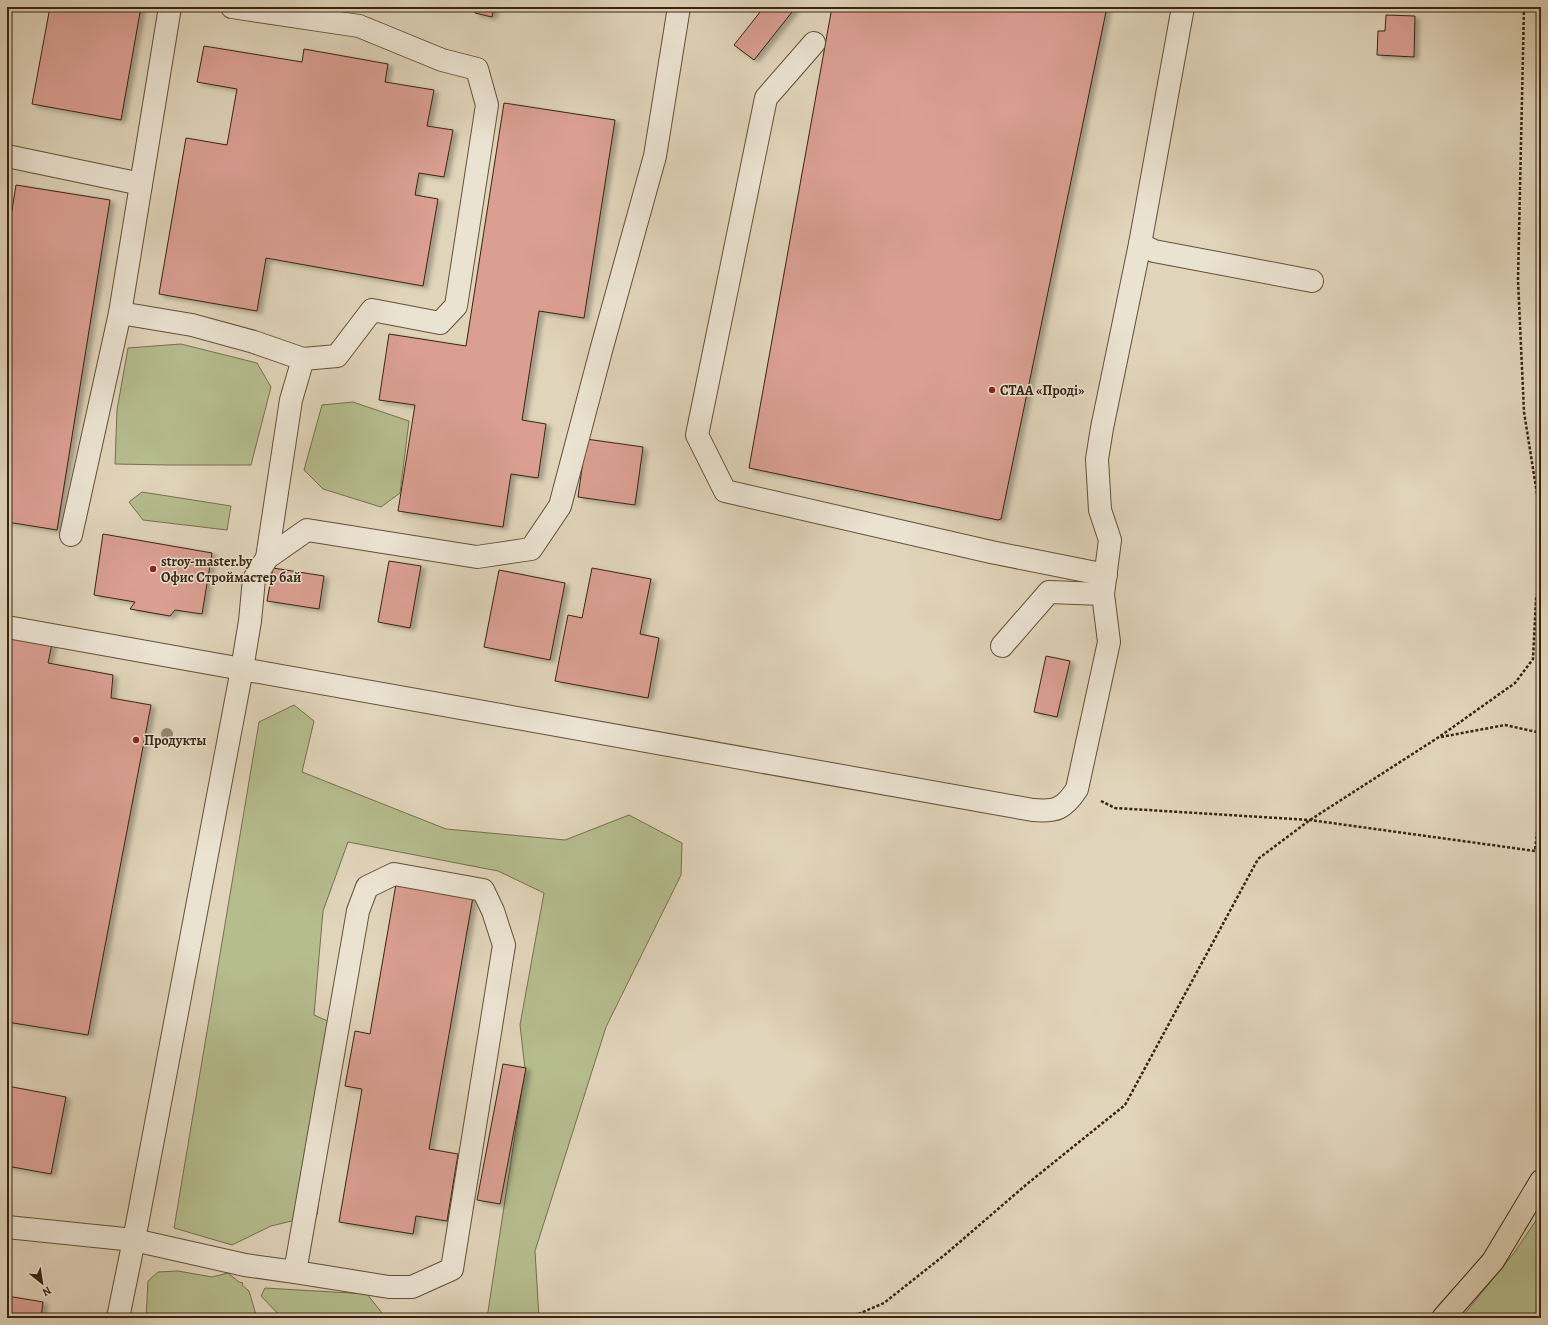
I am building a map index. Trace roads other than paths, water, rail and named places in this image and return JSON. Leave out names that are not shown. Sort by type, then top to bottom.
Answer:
[{"type":"highway","points":[[1443,1318],[1493,1261],[1541,1181]]},
{"type":"lane","points":[[71,535],[120,313],[170,7]]},
{"type":"lane","points":[[120,313],[192,325],[254,342],[304,359],[336,356],[372,310],[440,323],[456,306],[487,105],[477,69],[442,60],[360,17],[232,7]]},
{"type":"lane","points":[[118,1318],[242,669],[250,621],[254,578],[267,558],[307,530],[477,557],[531,549],[560,506],[655,156],[679,7]]},
{"type":"lane","points":[[7,627],[1033,810],[1047,811],[1061,808],[1070,800],[1077,789],[1108,642],[1104,584],[1110,540],[1100,510],[1096,459],[1140,244],[1183,7]]},
{"type":"lane","points":[[814,43],[766,98],[697,435],[726,491],[991,552],[1104,584]]},
{"type":"lane","points":[[7,156],[141,184]]},
{"type":"lane","points":[[1140,244],[1154,251],[1312,282]]},
{"type":"lane","points":[[267,558],[291,400],[304,359]]},
{"type":"lane","points":[[1002,646],[1050,592],[1104,584]]},
{"type":"lane","points":[[7,1227],[134,1240],[246,1265],[389,1287],[412,1287],[452,1269],[504,945],[493,911],[483,890],[394,874],[367,887],[358,911],[295,1272]]},
{"type":"place","name":"СТАА «Проді»","points":[[992,390]]},
{"type":"place","name":"stroy-master.by Офис Строймастер бай","points":[[153,569]]},
{"type":"place","name":"Продукты","points":[[136,740]]}]
